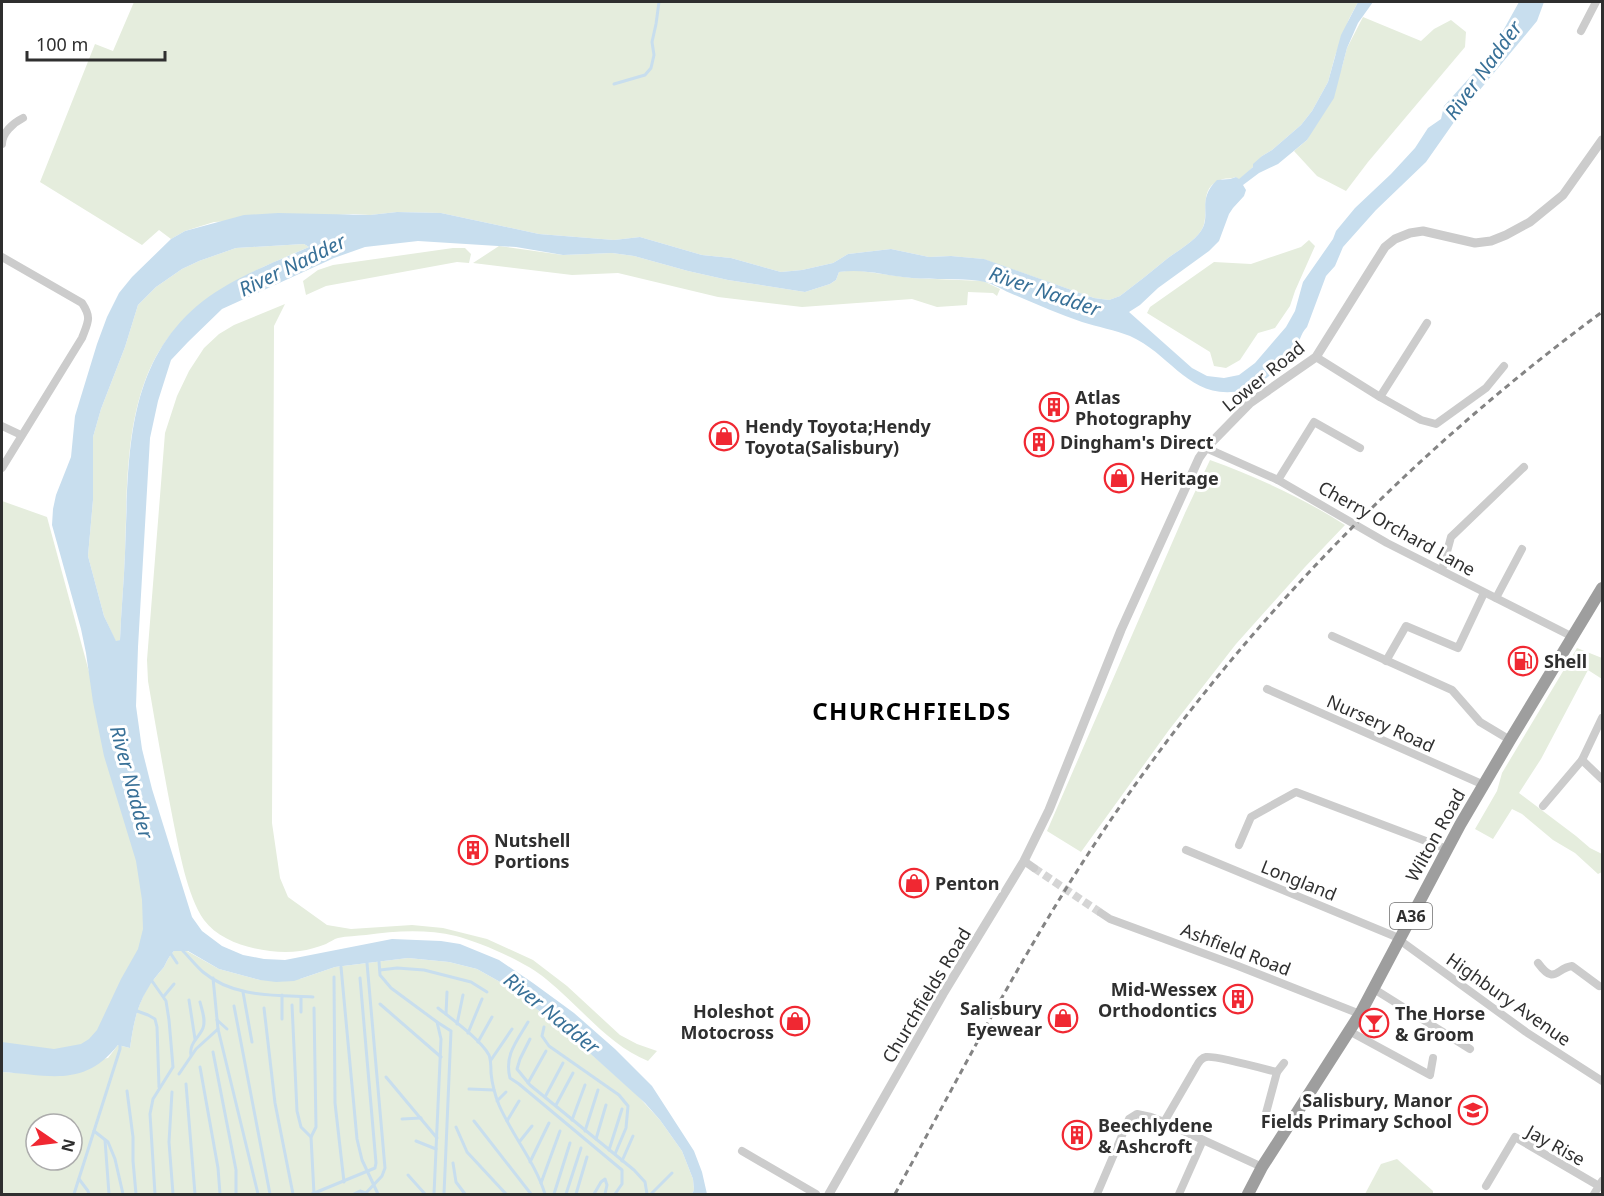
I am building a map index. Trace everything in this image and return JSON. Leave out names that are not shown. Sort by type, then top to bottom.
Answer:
[{"type":"highway","name":"Wilton Road","points":[[1248,1194],[1262,1167],[1360,1014],[1447,849],[1602,588]]},
{"type":"street","points":[[1581,31],[1596,2],[1602,4]]},
{"type":"street","points":[[2,144],[2,138],[14,122],[23,118]]},
{"type":"street","name":"Lower Road","points":[[1049,810],[1121,630],[1199,458],[1206,448],[1250,403],[1316,357],[1385,247],[1395,239],[1424,231],[1475,243],[1491,241],[1506,235],[1530,222],[1563,195],[1602,140]]},
{"type":"street","points":[[2,257],[82,303],[88,312],[88,321],[82,338],[2,468]]},
{"type":"street","points":[[1380,397],[1427,323]]},
{"type":"street","points":[[1316,357],[1421,420],[1436,424],[1486,388],[1504,366]]},
{"type":"street","points":[[1278,480],[1314,422],[1360,448]]},
{"type":"street","points":[[2,426],[21,435]]},
{"type":"street","name":"Cherry Orchard Lane","points":[[1206,448],[1278,480],[1387,543],[1573,637]]},
{"type":"street","points":[[1442,570],[1451,537],[1524,467]]},
{"type":"street","points":[[1496,598],[1522,549]]},
{"type":"street","points":[[1386,661],[1406,626],[1458,648],[1484,593]]},
{"type":"street","points":[[1332,636],[1452,690],[1480,722],[1510,740]]},
{"type":"street","name":"Nursery Road","points":[[1267,689],[1484,785]]},
{"type":"street","points":[[1543,806],[1582,760],[1602,718]]},
{"type":"street","points":[[1582,760],[1602,779]]},
{"type":"street","points":[[1239,845],[1251,817],[1296,792],[1447,849]]},
{"type":"street","name":"Churchfields Road","points":[[829,1194],[943,994],[1024,861],[1049,810]]},
{"type":"street","name":"Longland","points":[[1186,850],[1399,939]]},
{"type":"street","points":[[1024,861],[1034,868]]},
{"type":"street","name":"Ashfield Road","points":[[1101,913],[1110,919],[1266,976],[1360,1014]]},
{"type":"street","name":"Highbury Avenue","points":[[1399,939],[1526,1032],[1602,1081]]},
{"type":"street","points":[[1538,963],[1544,972],[1553,974],[1572,966],[1599,986]]},
{"type":"street","points":[[1374,989],[1470,1050]]},
{"type":"street","points":[[1349,1031],[1430,1075],[1433,1058]]},
{"type":"street","points":[[1164,1122],[1200,1060],[1207,1057],[1277,1072]]},
{"type":"street","points":[[1266,1113],[1277,1072],[1284,1063]]},
{"type":"street","points":[[1097,1194],[1130,1119],[1137,1114],[1164,1122],[1262,1167]]},
{"type":"street","name":"Jay Rise","points":[[1486,1186],[1515,1137],[1601,1183],[1594,1194]]},
{"type":"street","points":[[1179,1194],[1203,1140]]},
{"type":"street","points":[[741,1151],[816,1194]]},
{"type":"green space","points":[[134,2],[1358,2],[1335,56],[1328,82],[1312,111],[1301,125],[1262,156],[1239,180],[1236,177],[1214,183],[1209,188],[1204,224],[1198,235],[1120,296],[1109,300],[1094,298],[983,259],[951,256],[929,257],[891,249],[848,254],[833,263],[781,272],[731,258],[702,255],[640,237],[614,240],[539,234],[441,213],[397,212],[214,222],[185,231],[171,239],[159,230],[142,245],[40,182],[95,44],[113,51]]},
{"type":"green space","points":[[1363,17],[1421,41],[1434,29],[1451,20],[1466,32],[1465,47],[1346,191],[1317,176],[1294,151],[1307,140]]},
{"type":"green space","points":[[1309,240],[1315,246],[1290,306],[1275,328],[1258,333],[1240,360],[1226,368],[1214,366],[1210,352],[1147,313],[1150,307],[1214,262],[1251,264],[1301,247]]},
{"type":"green space","points":[[304,244],[309,247],[240,279],[190,314],[164,344],[149,370],[139,399],[129,461],[120,640],[116,642],[104,616],[88,556],[93,500],[93,437],[138,305],[156,287],[182,269],[199,261],[236,248]]},
{"type":"green space","points":[[499,246],[563,255],[612,253],[634,256],[728,280],[805,292],[830,284],[836,280],[839,272],[854,270],[911,278],[983,281],[1000,289],[997,296],[993,293],[968,292],[967,305],[937,307],[912,299],[802,307],[718,297],[618,273],[572,275],[473,263]]},
{"type":"green space","points":[[465,248],[471,254],[469,263],[457,262],[326,286],[306,295],[303,281],[318,270],[333,265]]},
{"type":"green space","points":[[285,304],[274,326],[272,823],[280,878],[288,897],[327,925],[351,929],[412,925],[443,928],[487,939],[533,960],[567,986],[620,1035],[657,1051],[648,1061],[607,1035],[559,990],[528,966],[466,939],[433,932],[399,932],[341,937],[306,950],[275,952],[248,947],[223,936],[212,929],[198,910],[184,872],[148,681],[147,660],[165,433],[177,396],[204,348],[219,334],[234,325]]},
{"type":"green space","points":[[1210,460],[1279,489],[1345,525],[1236,644],[1169,730],[1081,852],[1047,831]]},
{"type":"green space","points":[[2,501],[47,517],[158,926],[106,1027],[81,1051],[2,1057]]},
{"type":"green space","points":[[1577,648],[1602,658],[1602,679],[1588,670],[1541,759],[1519,793],[1590,848],[1602,854],[1602,872],[1598,874],[1575,853],[1553,840],[1522,814],[1512,809],[1493,839],[1475,829],[1497,791],[1502,773]]},
{"type":"green space","points":[[174,951],[187,951],[219,969],[260,980],[300,979],[335,967],[408,958],[449,962],[477,969],[502,983],[562,1028],[637,1095],[660,1120],[682,1151],[693,1179],[694,1190],[692,1194],[2,1194],[2,1072],[17,1073],[108,1058],[118,1045],[130,1048],[140,1003]]},
{"type":"green space","points":[[1397,1159],[1433,1191],[1433,1194],[1365,1194],[1381,1164]]},
{"type":"water","name":"River Nadder","points":[[1358,2],[1373,2],[1358,23],[1347,48],[1334,98],[1307,140],[1278,164],[1259,173],[1243,185],[1246,190],[1244,196],[1229,214],[1219,241],[1129,312],[1192,368],[1207,376],[1224,378],[1239,375],[1255,363],[1286,327],[1295,311],[1303,282],[1333,239],[1336,231],[1355,208],[1415,148],[1428,128],[1441,119],[1444,106],[1489,56],[1519,2],[1544,2],[1537,21],[1459,115],[1426,162],[1376,210],[1343,247],[1335,266],[1326,276],[1307,327],[1290,355],[1265,379],[1245,390],[1226,392],[1210,390],[1196,384],[1145,344],[1130,336],[1073,319],[984,282],[912,278],[848,271],[839,272],[836,280],[830,284],[805,292],[728,280],[634,256],[612,253],[563,255],[516,247],[418,241],[365,247],[334,258],[222,309],[171,360],[158,401],[150,438],[136,706],[142,749],[152,789],[192,917],[202,931],[222,946],[243,955],[264,959],[285,960],[392,939],[460,944],[499,960],[574,1013],[652,1086],[694,1151],[707,1194],[692,1194],[693,1179],[682,1151],[660,1120],[645,1103],[562,1028],[502,983],[477,969],[449,962],[408,958],[335,967],[294,981],[276,982],[219,969],[188,951],[174,951],[143,997],[130,1048],[118,1045],[105,1059],[92,1068],[65,1076],[2,1072],[2,1042],[54,1049],[81,1044],[89,1039],[97,1030],[138,949],[143,929],[142,900],[136,861],[104,756],[81,629],[52,525],[56,495],[71,457],[75,416],[107,317],[119,293],[132,277],[171,239],[185,231],[244,215],[441,213],[539,234],[614,240],[640,237],[702,255],[731,258],[781,272],[833,263],[848,254],[891,249],[929,257],[984,259],[1094,298],[1109,300],[1120,296],[1198,235],[1204,225],[1207,194],[1217,180],[1236,177],[1239,179],[1262,156],[1301,125],[1312,111],[1328,82],[1341,35]],"holes":[[[304,244],[309,247],[254,271],[215,292],[177,326],[158,354],[144,384],[130,449],[120,640],[116,641],[104,616],[88,556],[93,500],[93,437],[138,305],[156,287],[182,269],[236,248]]]},
{"type":"waterway","points":[[614,84],[645,75],[651,68],[654,55],[652,42],[659,2]]},
{"type":"waterway","points":[[183,951],[203,972],[228,987],[255,994],[313,997]]},
{"type":"waterway","points":[[171,954],[177,963]]},
{"type":"waterway","points":[[379,961],[380,975],[391,988],[437,1022],[441,1039],[434,1194]]},
{"type":"waterway","points":[[365,1194],[382,1176],[385,1168],[367,963]]},
{"type":"waterway","points":[[341,967],[357,1139],[362,1160],[378,1194]]},
{"type":"waterway","points":[[380,970],[397,968],[424,970],[471,982],[487,992]]},
{"type":"waterway","points":[[334,977],[335,1103],[344,1182]]},
{"type":"waterway","points":[[179,1074],[196,1049],[218,1029],[213,978]]},
{"type":"waterway","points":[[312,1194],[375,1168],[360,978]]},
{"type":"waterway","points":[[152,981],[166,1001],[173,1067],[153,1099],[150,1114],[155,1194]]},
{"type":"waterway","points":[[164,996],[174,984]]},
{"type":"waterway","points":[[243,992],[252,1042]]},
{"type":"waterway","points":[[446,1014],[447,992]]},
{"type":"waterway","points":[[282,995],[282,1019]]},
{"type":"waterway","points":[[457,1024],[463,995]]},
{"type":"waterway","points":[[301,997],[301,1012]]},
{"type":"waterway","points":[[468,1033],[482,999]]},
{"type":"waterway","points":[[189,1000],[195,1039]]},
{"type":"waterway","points":[[191,1055],[193,1044],[204,1025],[200,1002]]},
{"type":"waterway","points":[[380,1004],[441,1057]]},
{"type":"waterway","points":[[292,1005],[297,1111],[301,1127],[311,1137]]},
{"type":"waterway","points":[[234,1006],[270,1194]]},
{"type":"waterway","points":[[264,1008],[275,1103],[293,1194]]},
{"type":"waterway","points":[[314,1008],[316,1127],[311,1137],[314,1194]]},
{"type":"waterway","points":[[438,1008],[473,1036],[489,1055],[493,1085],[499,1105],[541,1182],[545,1194]]},
{"type":"waterway","points":[[137,1011],[155,1019],[159,1087]]},
{"type":"waterway","points":[[478,1042],[492,1017]]},
{"type":"waterway","points":[[217,1020],[227,1029]]},
{"type":"waterway","points":[[437,1022],[451,1031],[444,1194]]},
{"type":"waterway","name":"River Nadder","points":[[528,1022],[510,1055],[510,1078],[622,1170],[622,1184],[615,1194]]},
{"type":"waterway","name":"River Nadder","points":[[544,1027],[542,1036],[549,1046],[619,1095],[628,1106],[626,1128],[615,1154]]},
{"type":"waterway","points":[[218,1029],[258,1194]]},
{"type":"waterway","points":[[491,1060],[512,1029]]},
{"type":"waterway","points":[[530,1039],[517,1069],[530,1085],[634,1170],[645,1182],[647,1194]]},
{"type":"waterway","points":[[74,1194],[120,1049],[120,1041]]},
{"type":"waterway","points":[[528,1083],[546,1051]]},
{"type":"waterway","points":[[213,1052],[236,1170],[236,1194]]},
{"type":"waterway","points":[[545,1097],[563,1063]]},
{"type":"waterway","points":[[200,1067],[218,1168],[220,1194]]},
{"type":"waterway","points":[[556,1105],[573,1073]]},
{"type":"waterway","points":[[386,1077],[437,1138]]},
{"type":"waterway","points":[[186,1084],[195,1194]]},
{"type":"waterway","points":[[572,1120],[585,1085]]},
{"type":"waterway","points":[[469,1089],[494,1090]]},
{"type":"waterway","points":[[585,1131],[598,1090]]},
{"type":"waterway","points":[[127,1091],[133,1137],[136,1194]]},
{"type":"waterway","points":[[172,1092],[169,1142],[173,1194]]},
{"type":"waterway","points":[[497,1101],[506,1092]]},
{"type":"waterway","points":[[507,1121],[519,1101]]},
{"type":"waterway","points":[[596,1139],[606,1105]]},
{"type":"waterway","points":[[609,1150],[622,1109]]},
{"type":"waterway","points":[[402,1119],[421,1118]]},
{"type":"waterway","points":[[474,1121],[531,1194]]},
{"type":"waterway","points":[[530,1162],[549,1123]]},
{"type":"waterway","points":[[520,1141],[532,1126]]},
{"type":"waterway","points":[[456,1127],[467,1152],[506,1194]]},
{"type":"waterway","points":[[94,1131],[108,1142],[115,1159],[123,1194]]},
{"type":"waterway","points":[[541,1183],[560,1131]]},
{"type":"waterway","points":[[622,1161],[633,1136]]},
{"type":"waterway","points":[[105,1140],[109,1194]]},
{"type":"waterway","points":[[416,1141],[436,1149]]},
{"type":"waterway","points":[[554,1194],[570,1143]]},
{"type":"waterway","points":[[566,1194],[581,1148]]},
{"type":"waterway","points":[[576,1194],[587,1157]]},
{"type":"waterway","points":[[453,1163],[456,1182],[465,1194]]},
{"type":"waterway","points":[[651,1194],[672,1173]]},
{"type":"waterway","points":[[408,1175],[425,1194]]},
{"type":"waterway","points":[[79,1179],[89,1194]]},
{"type":"waterway","points":[[594,1194],[605,1179],[607,1185],[605,1194]]},
{"type":"waterway","points":[[354,1194],[360,1191],[366,1193]]},
{"type":"tunnel","points":[[1034,868],[1101,913]]},
{"type":"railway","points":[[895,1194],[991,1018],[1067,887],[1147,769],[1203,695],[1262,624],[1324,556],[1390,491],[1458,428],[1602,312]]},
{"type":"place","name":"Atlas Photography","points":[[1054,407]]},
{"type":"place","name":"Hendy Toyota;Hendy Toyota(Salisbury)","points":[[724,436]]},
{"type":"place","name":"Dingham's Direct","points":[[1039,442]]},
{"type":"place","name":"Heritage","points":[[1119,478]]},
{"type":"place","name":"Shell","points":[[1523,661]]},
{"type":"place","name":"Nutshell Portions","points":[[473,850]]},
{"type":"place","name":"Penton","points":[[914,883]]},
{"type":"place","name":"Mid-Wessex Orthodontics","points":[[1238,999]]},
{"type":"place","name":"Salisbury Eyewear","points":[[1063,1018]]},
{"type":"place","name":"Holeshot Motocross","points":[[795,1021]]},
{"type":"place","name":"The Horse & Groom","points":[[1374,1023]]},
{"type":"place","name":"Salisbury, Manor Fields Primary School","points":[[1473,1110]]},
{"type":"place","name":"Beechlydene & Ashcroft","points":[[1077,1135]]},
{"type":"district","name":"CHURCHFIELDS","points":[[912,710]]}]
